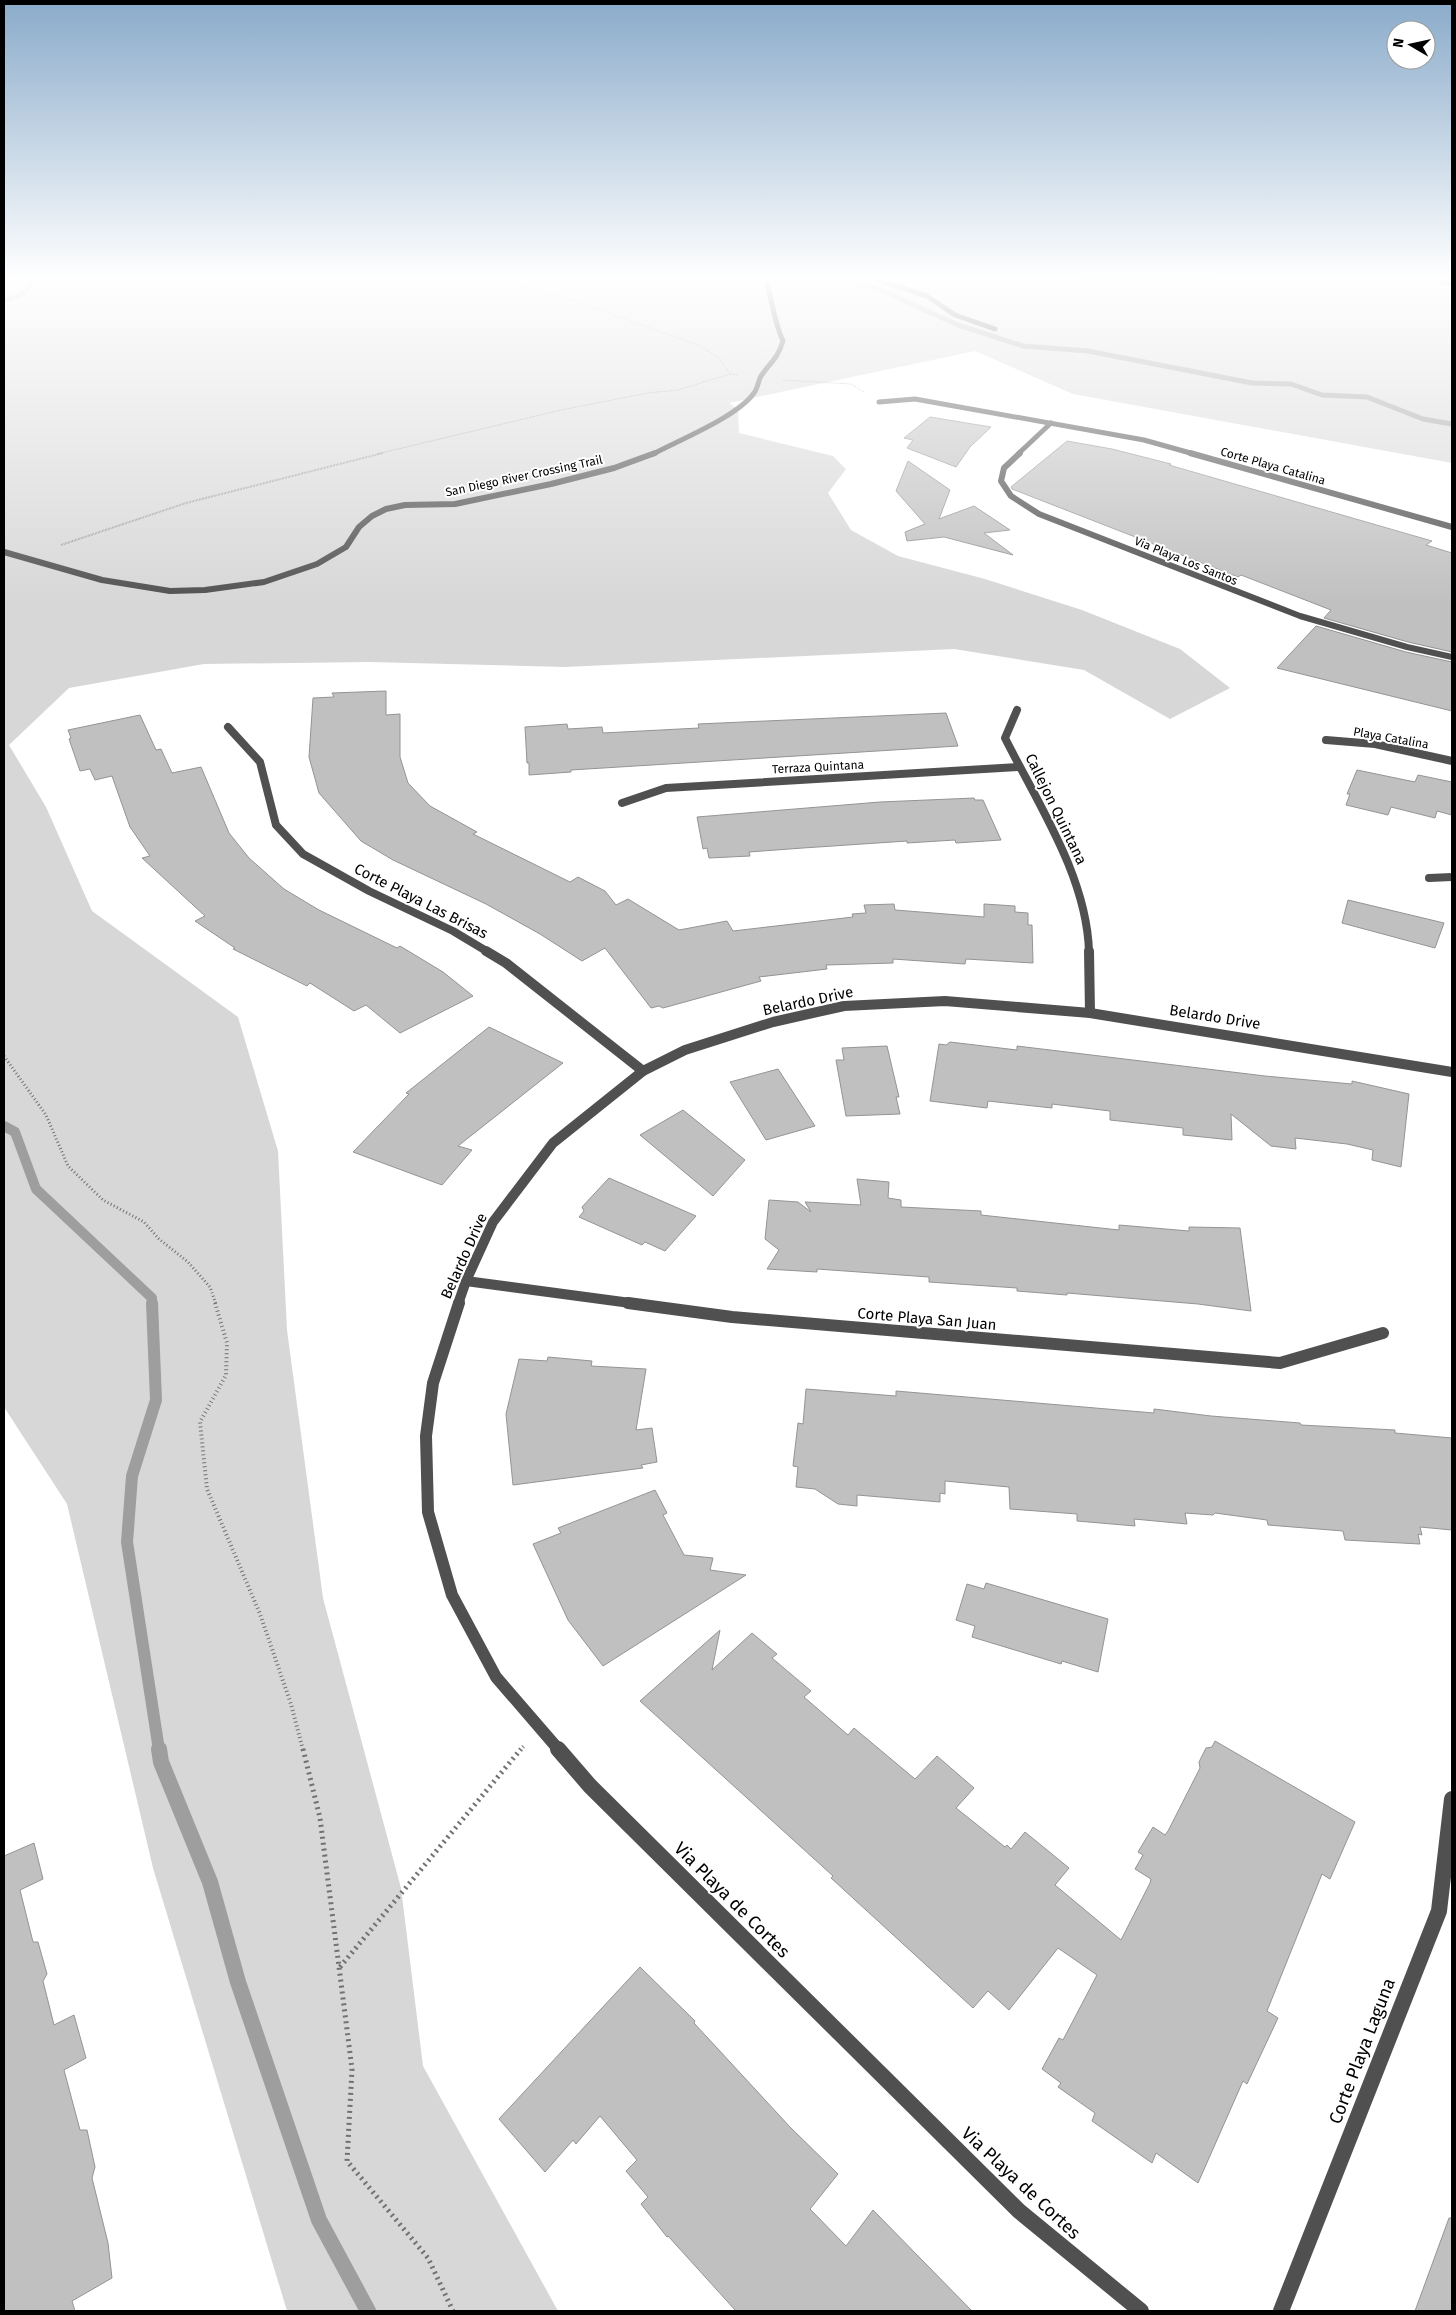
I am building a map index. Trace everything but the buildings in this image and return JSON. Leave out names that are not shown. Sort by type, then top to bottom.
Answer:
[{"type":"street","name":"San Diego River Crossing Trail","points":[[4,552],[27,557],[54,567],[102,580],[170,591],[205,590],[264,582],[317,564],[346,547],[359,527],[372,516],[386,509],[405,506],[455,504],[551,484],[614,468],[651,455],[738,409],[753,395],[757,388]]},
{"type":"street","name":"Corte Playa Catalina","points":[[879,402],[915,399],[1144,440],[1452,527]]},
{"type":"street","name":"Via Playa Los Santos","points":[[1051,423],[1004,468],[1001,481],[1010,496],[1039,514],[1270,606],[1398,645],[1452,657]]},
{"type":"street","name":"Callejon Quintana","points":[[1017,710],[1006,738],[1018,767],[1071,869],[1088,928],[1090,1013]]},
{"type":"street","name":"Corte Playa Las Brisas","points":[[228,727],[260,762],[276,825],[303,854],[369,891],[453,932],[506,962],[643,1071]]},
{"type":"street","name":"Playa Catalina","points":[[1326,740],[1374,744],[1452,761]]},
{"type":"street","name":"Terraza Quintana","points":[[622,803],[666,788],[1018,767]]},
{"type":"street","points":[[1429,878],[1452,877]]},
{"type":"street","name":"Belardo Drive","points":[[426,1436],[433,1383],[466,1281],[492,1222],[553,1143],[643,1071],[686,1050],[773,1022],[844,1006],[945,1001],[1090,1013],[1452,1072]]},
{"type":"street","name":"Corte Playa San Juan","points":[[466,1281],[732,1317],[1280,1363],[1383,1333]]},
{"type":"street","name":"Via Playa de Cortes","points":[[426,1436],[428,1512],[452,1594],[496,1677],[590,1786],[1019,2211],[1141,2311]]},
{"type":"street","name":"Corte Playa Laguna","points":[[1281,2311],[1439,1911],[1452,1799]]},
{"type":"path","points":[[27,557],[186,503],[274,479],[561,410],[684,388]]},
{"type":"path","points":[[4,1056],[46,1115],[68,1166],[103,1200],[144,1222],[158,1239],[188,1262],[210,1287],[227,1343],[226,1375],[200,1422],[207,1489],[260,1614],[291,1704],[320,1818],[352,2069],[347,2162],[428,2258],[453,2311]]},
{"type":"path","points":[[339,1967],[539,1728]]},
{"type":"shaded area","points":[[4,388],[800,388],[729,403],[738,409],[739,433],[833,456],[846,469],[828,493],[851,530],[898,556],[985,579],[1082,610],[1180,649],[1230,688],[1170,719],[1084,670],[954,649],[565,667],[369,662],[204,664],[69,688],[9,745],[46,807],[92,911],[238,1017],[278,1151],[287,1330],[323,1598],[401,1888],[423,2066],[558,2311],[287,2311],[153,1868],[67,1504],[4,1407]]},
{"type":"shaded area","points":[[1059,388],[1452,388],[1452,463],[1073,394]]},
{"type":"waterway","points":[[1302,388],[1322,395],[1367,397],[1423,419],[1452,424]]},
{"type":"waterway","points":[[4,1126],[15,1132],[36,1189],[152,1298],[152,1303]]},
{"type":"waterway","points":[[152,1303],[156,1400],[132,1476],[127,1542],[159,1750]]},
{"type":"waterway","points":[[159,1749],[161,1762],[210,1882],[238,1982],[319,2220],[368,2311]]}]
